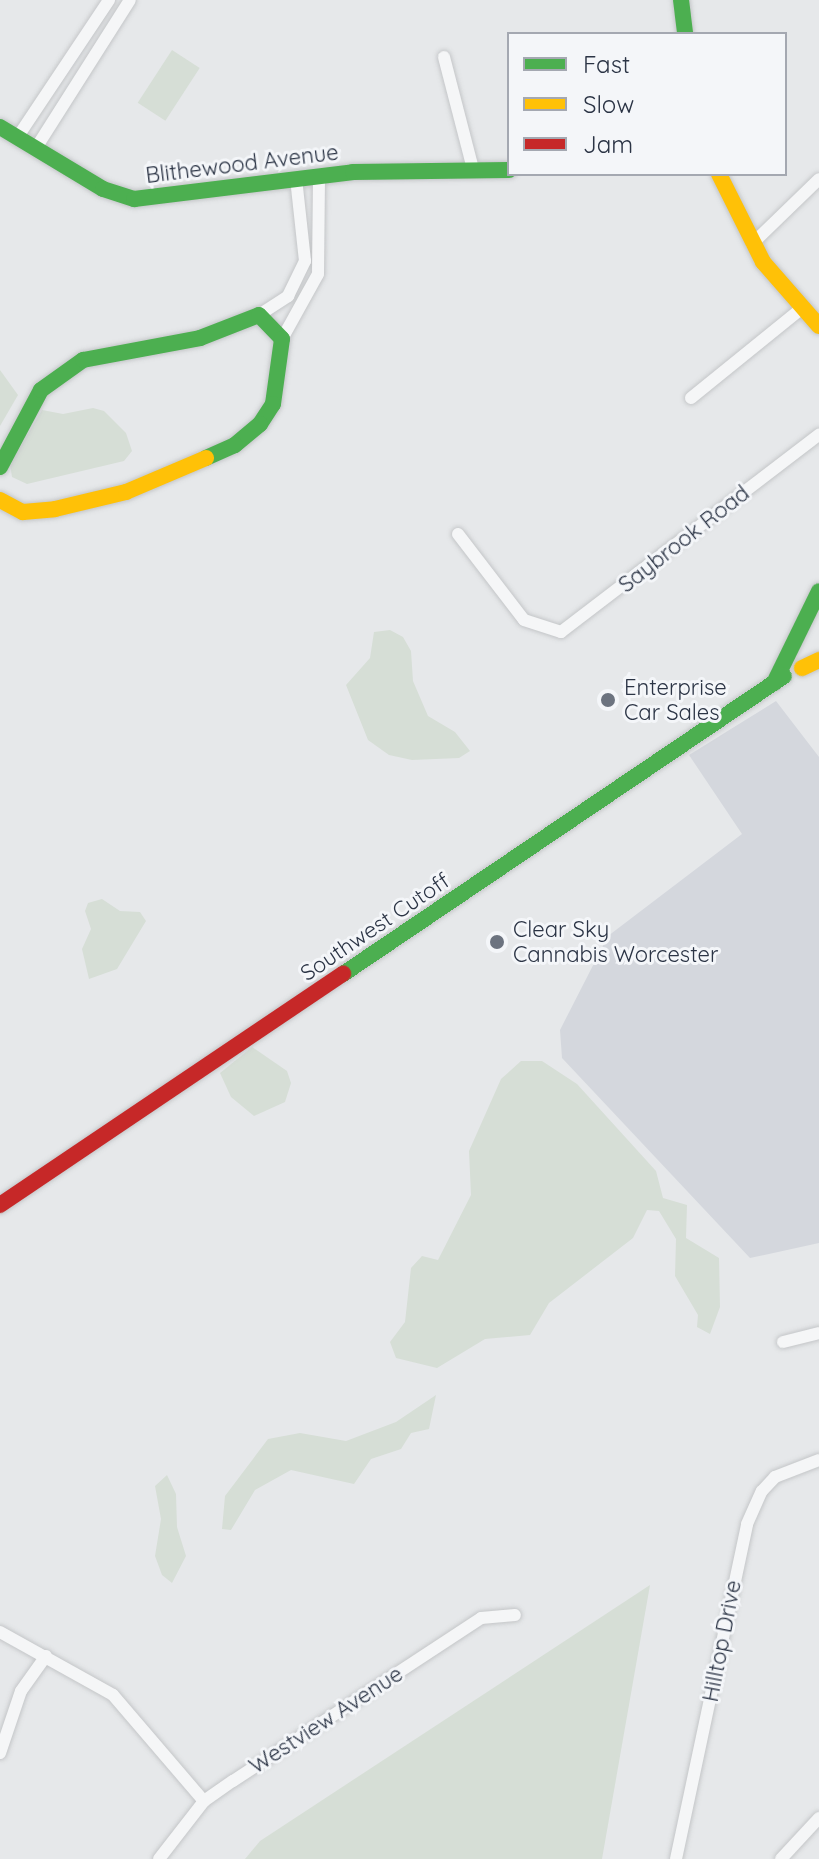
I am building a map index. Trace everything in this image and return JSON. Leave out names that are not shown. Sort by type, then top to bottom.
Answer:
[{"type":"main road","points":[[681,0],[685,32]]},
{"type":"main road","name":"Blithewood Avenue","points":[[0,127],[103,189],[134,199],[319,175],[507,170]]},
{"type":"main road","points":[[720,176],[752,244],[819,326]]},
{"type":"main road","points":[[0,467],[29,407],[62,372],[95,355],[200,338],[259,315],[282,339],[273,404],[260,424],[235,445],[126,492],[55,509],[23,512],[0,500]]},
{"type":"main road","points":[[774,683],[819,591]]},
{"type":"main road","name":"Southwest Cutoff","points":[[0,1205],[819,650]]},
{"type":"main road","name":"Southwest Cutoff","points":[[774,683],[819,660]]},
{"type":"street","points":[[17,138],[109,0]]},
{"type":"street","points":[[36,148],[130,0]]},
{"type":"street","points":[[444,57],[473,169]]},
{"type":"street","points":[[282,339],[318,274],[319,175]]},
{"type":"street","points":[[259,315],[288,296],[305,261],[296,178]]},
{"type":"street","points":[[752,244],[819,179]]},
{"type":"street","points":[[691,398],[802,308]]},
{"type":"street","name":"Saybrook Road","points":[[458,534],[516,613],[545,630],[561,632],[819,435]]},
{"type":"street","points":[[783,1342],[819,1333]]},
{"type":"street","name":"Hilltop Drive","points":[[676,1859],[747,1524],[762,1491],[775,1477],[819,1460]]},
{"type":"street","name":"Westview Avenue","points":[[159,1859],[204,1801],[481,1618],[515,1615]]},
{"type":"street","points":[[0,1632],[113,1695],[204,1801]]},
{"type":"street","points":[[0,1753],[21,1691],[46,1656]]},
{"type":"street","points":[[781,1859],[819,1818]]},
{"type":"shaded area","points":[[172,50],[200,68],[165,121],[138,103]]},
{"type":"shaded area","points":[[0,370],[18,395],[0,426]]},
{"type":"shaded area","points":[[93,408],[104,411],[126,433],[132,451],[124,461],[27,484],[12,477],[10,464],[42,410],[63,414]]},
{"type":"shaded area","points":[[390,630],[403,637],[411,651],[413,681],[428,716],[455,732],[470,751],[459,758],[412,760],[389,755],[368,740],[346,685],[370,658],[374,632]]},
{"type":"shaded area","points":[[776,701],[819,757],[819,1243],[750,1258],[562,1058],[560,1030],[608,936],[742,834],[689,755]]},
{"type":"shaded area","points":[[102,899],[120,911],[140,912],[146,921],[117,969],[89,979],[82,949],[91,929],[85,911],[88,903]]},
{"type":"shaded area","points":[[252,1047],[287,1071],[291,1083],[285,1102],[254,1116],[231,1097],[220,1073]]},
{"type":"shaded area","points":[[521,1061],[542,1061],[577,1084],[656,1171],[663,1198],[687,1205],[686,1238],[719,1258],[720,1307],[710,1334],[697,1327],[698,1315],[675,1276],[676,1239],[659,1211],[647,1210],[633,1238],[549,1303],[530,1335],[485,1339],[437,1368],[396,1358],[390,1342],[405,1322],[411,1268],[422,1256],[438,1260],[471,1195],[469,1151],[501,1079]]},
{"type":"shaded area","points":[[436,1395],[429,1429],[411,1433],[401,1449],[371,1459],[354,1484],[291,1470],[255,1490],[231,1530],[222,1529],[225,1496],[268,1439],[300,1433],[346,1441],[396,1422]]},
{"type":"shaded area","points":[[167,1475],[176,1494],[177,1527],[186,1556],[172,1583],[162,1575],[155,1556],[161,1519],[155,1486]]},
{"type":"shaded area","points":[[650,1585],[602,1859],[245,1859],[260,1841]]},
{"type":"traffic: fast","points":[[681,0],[685,32]]},
{"type":"traffic: fast","points":[[0,127],[103,189],[134,199],[353,172],[507,170]]},
{"type":"traffic: fast","points":[[0,467],[41,390],[83,360],[200,338],[259,315],[282,339],[273,404],[260,424],[235,445],[206,458]]},
{"type":"traffic: fast","points":[[774,683],[819,591]]},
{"type":"traffic: fast","points":[[343,974],[784,676]]},
{"type":"traffic: slow","points":[[720,176],[763,262],[819,326]]},
{"type":"traffic: slow","points":[[0,500],[23,512],[55,509],[126,492],[206,458]]},
{"type":"traffic: slow","points":[[802,668],[819,660]]},
{"type":"traffic: jam","points":[[0,1205],[343,974]]},
{"type":"place","name":"Enterprise Car Sales","points":[[608,700]]},
{"type":"place","name":"Clear Sky Cannabis Worcester","points":[[497,942]]}]
